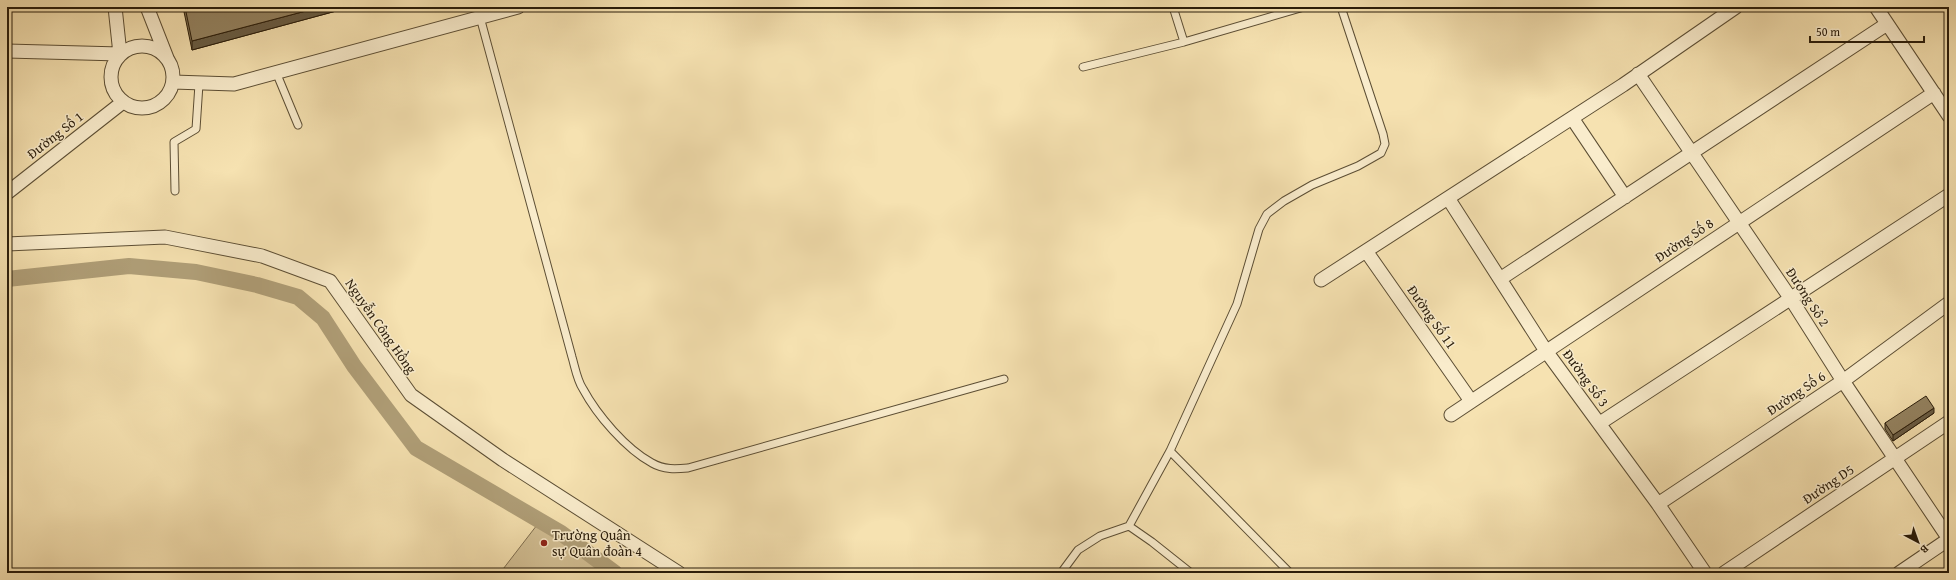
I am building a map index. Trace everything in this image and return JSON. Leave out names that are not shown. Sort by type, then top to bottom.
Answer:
[{"type":"street","points":[[115,7],[120,54]]},
{"type":"street","points":[[148,7],[174,74],[169,92],[163,100],[154,106],[143,108],[133,107],[123,102],[112,88],[110,79],[111,70],[120,54],[129,48],[139,46],[155,48],[167,58]]},
{"type":"street","points":[[173,82],[234,84],[518,7]]},
{"type":"street","points":[[1321,280],[1572,118],[1736,7]]},
{"type":"street","points":[[1876,7],[1949,116]]},
{"type":"street","points":[[1500,279],[1887,24]]},
{"type":"street","points":[[7,51],[120,54]]},
{"type":"street","name":"Đương Sô 2","points":[[1638,74],[1791,299],[1894,459],[1949,539]]},
{"type":"street","name":"Đường Số 8","points":[[1451,415],[1934,93]]},
{"type":"street","name":"Đường Số 1","points":[[7,193],[123,102]]},
{"type":"street","points":[[1572,118],[1625,197]]},
{"type":"street","points":[[1600,424],[1949,195]]},
{"type":"street","name":"Đường Số 3","points":[[1448,198],[1546,351],[1658,504],[1705,573]]},
{"type":"street","name":"Nguyễn Công Hồng","points":[[7,244],[165,237],[262,256],[330,281],[411,395],[503,460],[679,573]]},
{"type":"street","name":"Đường Số 11","points":[[1366,251],[1471,401]]},
{"type":"street","name":"Đường Số 6","points":[[1658,504],[1843,381],[1949,304]]},
{"type":"street","name":"Đường D5","points":[[1724,573],[1949,422]]},
{"type":"street","points":[[1899,573],[1949,539]]},
{"type":"lane","points":[[1173,7],[1184,42]]},
{"type":"lane","points":[[1083,67],[1184,42],[1304,7]]},
{"type":"lane","points":[[1061,573],[1078,550],[1100,536],[1128,526],[1170,451],[1237,304],[1259,229],[1267,214],[1284,201],[1312,185],[1358,166],[1381,153],[1385,144],[1383,134],[1341,7]]},
{"type":"lane","points":[[480,17],[572,357],[582,388],[599,414],[624,442],[652,463],[673,470],[688,468],[1004,379]]},
{"type":"lane","points":[[276,72],[298,125]]},
{"type":"lane","points":[[175,191],[174,142],[196,129],[199,84]]},
{"type":"lane","points":[[1170,451],[1290,573]]},
{"type":"lane","points":[[1128,526],[1152,542],[1190,573]]},
{"type":"shaded area","name":"Trường Quân sự Quân đoàn 4","points":[[537,525],[609,573],[500,573]]},
{"type":"building","points":[[185,7],[321,7],[192,41]]},
{"type":"building","points":[[1926,396],[1934,408],[1893,435],[1885,423]]},
{"type":"waterway","points":[[7,279],[129,266],[196,272],[257,285],[298,297],[323,318],[354,366],[416,448],[561,533],[615,573]]},
{"type":"place","name":"Trường Quân sự Quân đoàn 4","points":[[544,543]]}]
